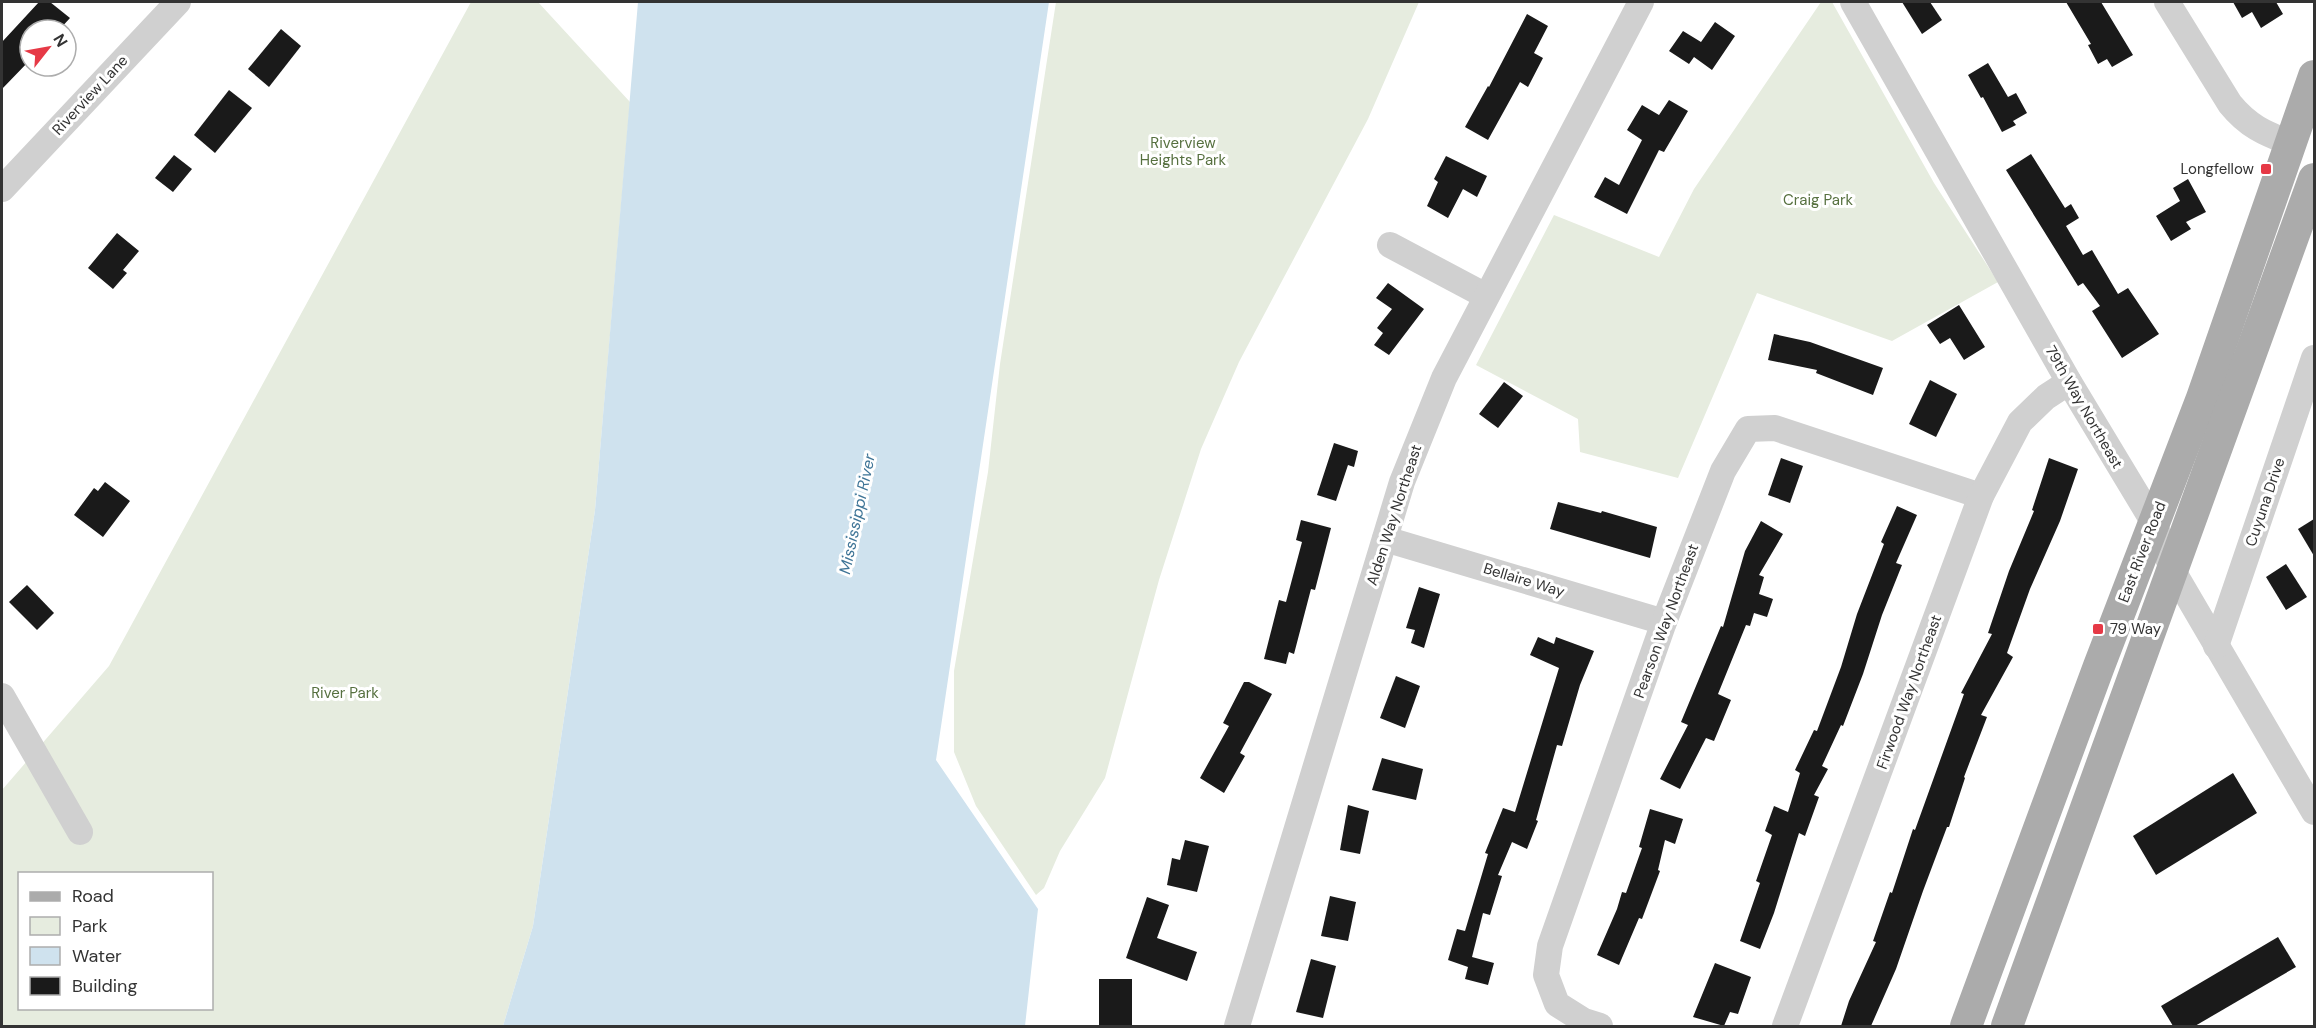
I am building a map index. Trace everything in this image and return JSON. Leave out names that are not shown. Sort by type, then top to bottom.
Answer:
[{"type":"main road","name":"East River Road","points":[[1966,1026],[2202,398],[2314,76]]},
{"type":"main road","points":[[2007,1026],[2314,179]]},
{"type":"street","name":"Riverview Lane","points":[[2,189],[178,2]]},
{"type":"street","name":"Alden Way Northeast","points":[[1237,1026],[1402,482],[1428,416],[1444,378],[1486,296],[1641,2]]},
{"type":"street","name":"79th Way Northeast","points":[[1853,2],[2069,382],[2154,523],[2173,571],[2314,812]]},
{"type":"street","points":[[2167,2],[2230,105],[2243,120],[2262,133],[2290,143]]},
{"type":"street","points":[[1390,245],[1486,296]]},
{"type":"street","name":"Cuyuna Drive","points":[[2216,646],[2314,358]]},
{"type":"street","name":"Firwood Way Northeast","points":[[1785,1026],[1981,496],[2020,422],[2046,397],[2069,382]]},
{"type":"street","name":"Pearson Way Northeast","points":[[1600,1026],[1584,1021],[1557,1004],[1546,975],[1550,946],[1664,622],[1723,471],[1748,429],[1775,428],[1981,496]]},
{"type":"street","name":"Bellaire Way","points":[[1385,539],[1664,622]]},
{"type":"street","points":[[2,696],[80,832]]},
{"type":"green space","name":"River Park","points":[[471,2],[538,2],[630,102],[595,510],[533,926],[503,1026],[2,1026],[2,790],[109,666]]},
{"type":"green space","name":"Riverview Heights Park","points":[[1056,2],[1419,2],[1368,119],[1239,362],[1201,449],[1159,580],[1105,778],[1060,851],[1044,888],[1036,895],[976,806],[954,752],[954,671],[988,472],[1000,364]]},
{"type":"green space","name":"Craig Park","points":[[1821,2],[1832,2],[1934,183],[1998,282],[1892,341],[1757,293],[1678,478],[1580,452],[1578,419],[1476,365],[1554,215],[1659,257],[1694,189]]},
{"type":"water","name":"Mississippi River","points":[[638,2],[1049,2],[936,760],[1038,909],[1025,1026],[503,1026],[533,926],[595,510]]},
{"type":"building","points":[[39,2],[50,2],[70,18],[24,18]]},
{"type":"building","points":[[1902,2],[1930,2],[1942,20],[1922,34]]},
{"type":"building","points":[[2066,2],[2101,2],[2133,55],[2112,67],[2107,59],[2098,64],[2088,45],[2091,44]]},
{"type":"building","points":[[2233,2],[2276,2],[2283,14],[2261,28],[2252,12],[2242,18]]},
{"type":"building","points":[[1527,14],[1548,26],[1534,53],[1543,58],[1528,87],[1520,82],[1488,140],[1465,127]]},
{"type":"building","points":[[1715,22],[1735,36],[1712,70],[1694,57],[1689,64],[1669,51],[1683,31],[1701,42]]},
{"type":"building","points":[[18,25],[18,72],[2,89],[2,42]]},
{"type":"building","points":[[281,29],[301,46],[269,87],[248,69]]},
{"type":"building","points":[[1988,63],[2008,97],[2016,93],[2027,113],[2013,121],[2016,125],[2002,132],[1968,75]]},
{"type":"building","points":[[229,90],[252,108],[215,153],[194,135]]},
{"type":"building","points":[[1669,100],[1688,111],[1664,152],[1659,150],[1627,214],[1594,197],[1605,177],[1619,185],[1642,140],[1627,130],[1642,105],[1659,115]]},
{"type":"building","points":[[2031,154],[2065,208],[2071,204],[2079,218],[2066,226],[2083,255],[2092,250],[2118,294],[2128,288],[2159,334],[2122,358],[2092,311],[2100,306],[2083,283],[2078,286],[2006,170]]},
{"type":"building","points":[[174,155],[192,169],[173,192],[155,178]]},
{"type":"building","points":[[1446,156],[1487,176],[1477,197],[1463,189],[1448,218],[1427,206],[1438,182],[1434,179]]},
{"type":"building","points":[[2188,179],[2206,212],[2186,222],[2191,229],[2171,241],[2156,216],[2180,201],[2173,188]]},
{"type":"building","points":[[117,233],[139,251],[123,270],[127,273],[113,289],[88,268]]},
{"type":"building","points":[[1388,283],[1424,309],[1389,355],[1374,345],[1383,333],[1377,328],[1392,309],[1376,298]]},
{"type":"building","points":[[1959,305],[1985,347],[1964,360],[1950,338],[1940,344],[1927,325]]},
{"type":"building","points":[[1774,334],[1810,342],[1883,368],[1873,395],[1816,373],[1817,370],[1768,360]]},
{"type":"building","points":[[1930,380],[1957,394],[1936,437],[1909,424]]},
{"type":"building","points":[[1504,382],[1523,396],[1498,428],[1479,414]]},
{"type":"building","points":[[1334,443],[1358,451],[1354,467],[1348,465],[1336,501],[1317,495]]},
{"type":"building","points":[[1781,458],[1803,466],[1790,503],[1768,495]]},
{"type":"building","points":[[2049,458],[2078,469],[2060,521],[2030,589],[2007,653],[2013,657],[1981,715],[1987,717],[1964,777],[1949,827],[1947,827],[1923,891],[1896,969],[1871,1026],[1841,1026],[1849,1001],[1876,942],[1873,941],[1890,892],[1892,893],[1913,829],[1915,830],[1964,694],[1961,693],[1992,634],[1988,633],[2009,571],[2034,511],[2032,510]]},
{"type":"building","points":[[105,482],[130,501],[103,537],[74,515],[94,488],[98,491]]},
{"type":"building","points":[[1558,502],[1601,513],[1602,511],[1657,527],[1650,558],[1550,529]]},
{"type":"building","points":[[1897,506],[1917,515],[1896,563],[1902,565],[1843,726],[1841,725],[1822,766],[1828,769],[1814,795],[1819,797],[1805,836],[1799,833],[1760,949],[1740,941],[1760,883],[1756,881],[1772,835],[1765,831],[1774,806],[1788,812],[1800,773],[1795,770],[1814,730],[1817,731],[1841,667],[1857,614],[1884,544],[1881,542]]},
{"type":"building","points":[[2314,519],[2314,556],[2298,529]]},
{"type":"building","points":[[1301,520],[1331,528],[1315,590],[1311,589],[1294,654],[1289,652],[1286,664],[1264,659],[1279,600],[1286,602],[1302,542],[1296,540]]},
{"type":"building","points":[[1761,521],[1783,534],[1759,575],[1764,577],[1759,594],[1773,599],[1767,617],[1754,613],[1750,626],[1746,625],[1718,694],[1731,700],[1714,741],[1706,738],[1680,789],[1660,779],[1688,725],[1681,722],[1721,626],[1723,627],[1745,551]]},
{"type":"building","points":[[2286,564],[2307,597],[2286,610],[2266,577]]},
{"type":"building","points":[[27,585],[54,613],[37,630],[9,602]]},
{"type":"building","points":[[1419,587],[1440,594],[1424,648],[1411,643],[1415,630],[1406,628]]},
{"type":"building","points":[[1538,637],[1554,644],[1556,637],[1594,651],[1580,685],[1562,746],[1557,745],[1536,820],[1538,821],[1527,849],[1512,842],[1498,875],[1502,876],[1490,915],[1483,913],[1472,957],[1494,963],[1488,985],[1465,979],[1468,967],[1448,960],[1457,929],[1465,931],[1488,854],[1485,853],[1503,808],[1515,812],[1559,668],[1530,655]]},
{"type":"building","points":[[1396,676],[1420,686],[1405,728],[1380,718]]},
{"type":"building","points":[[1244,682],[1249,682],[1272,694],[1240,753],[1245,756],[1224,793],[1200,778],[1229,726],[1223,723]]},
{"type":"building","points":[[1382,758],[1423,769],[1416,800],[1372,790]]},
{"type":"building","points":[[2233,773],[2257,813],[2156,875],[2133,836]]},
{"type":"building","points":[[1348,805],[1369,811],[1360,854],[1340,850]]},
{"type":"building","points":[[1650,809],[1683,819],[1675,844],[1665,840],[1658,870],[1660,871],[1642,919],[1639,918],[1619,965],[1597,955],[1622,892],[1626,893],[1642,848],[1639,847]]},
{"type":"building","points":[[1185,840],[1209,846],[1197,892],[1167,885],[1172,858],[1180,860]]},
{"type":"building","points":[[1330,896],[1356,902],[1348,941],[1321,936]]},
{"type":"building","points":[[1147,897],[1169,905],[1157,938],[1197,952],[1187,981],[1126,958]]},
{"type":"building","points":[[2278,937],[2296,967],[2195,1026],[2173,1026],[2161,1006]]},
{"type":"building","points":[[1311,959],[1336,966],[1323,1018],[1296,1012]]},
{"type":"building","points":[[1715,963],[1751,977],[1738,1014],[1730,1012],[1724,1026],[1693,1017]]},
{"type":"building","points":[[1099,979],[1132,979],[1132,1026],[1099,1026]]},
{"type":"place","name":"Longfellow","points":[[2266,169]]},
{"type":"place","name":"79 Way","points":[[2098,629]]}]
